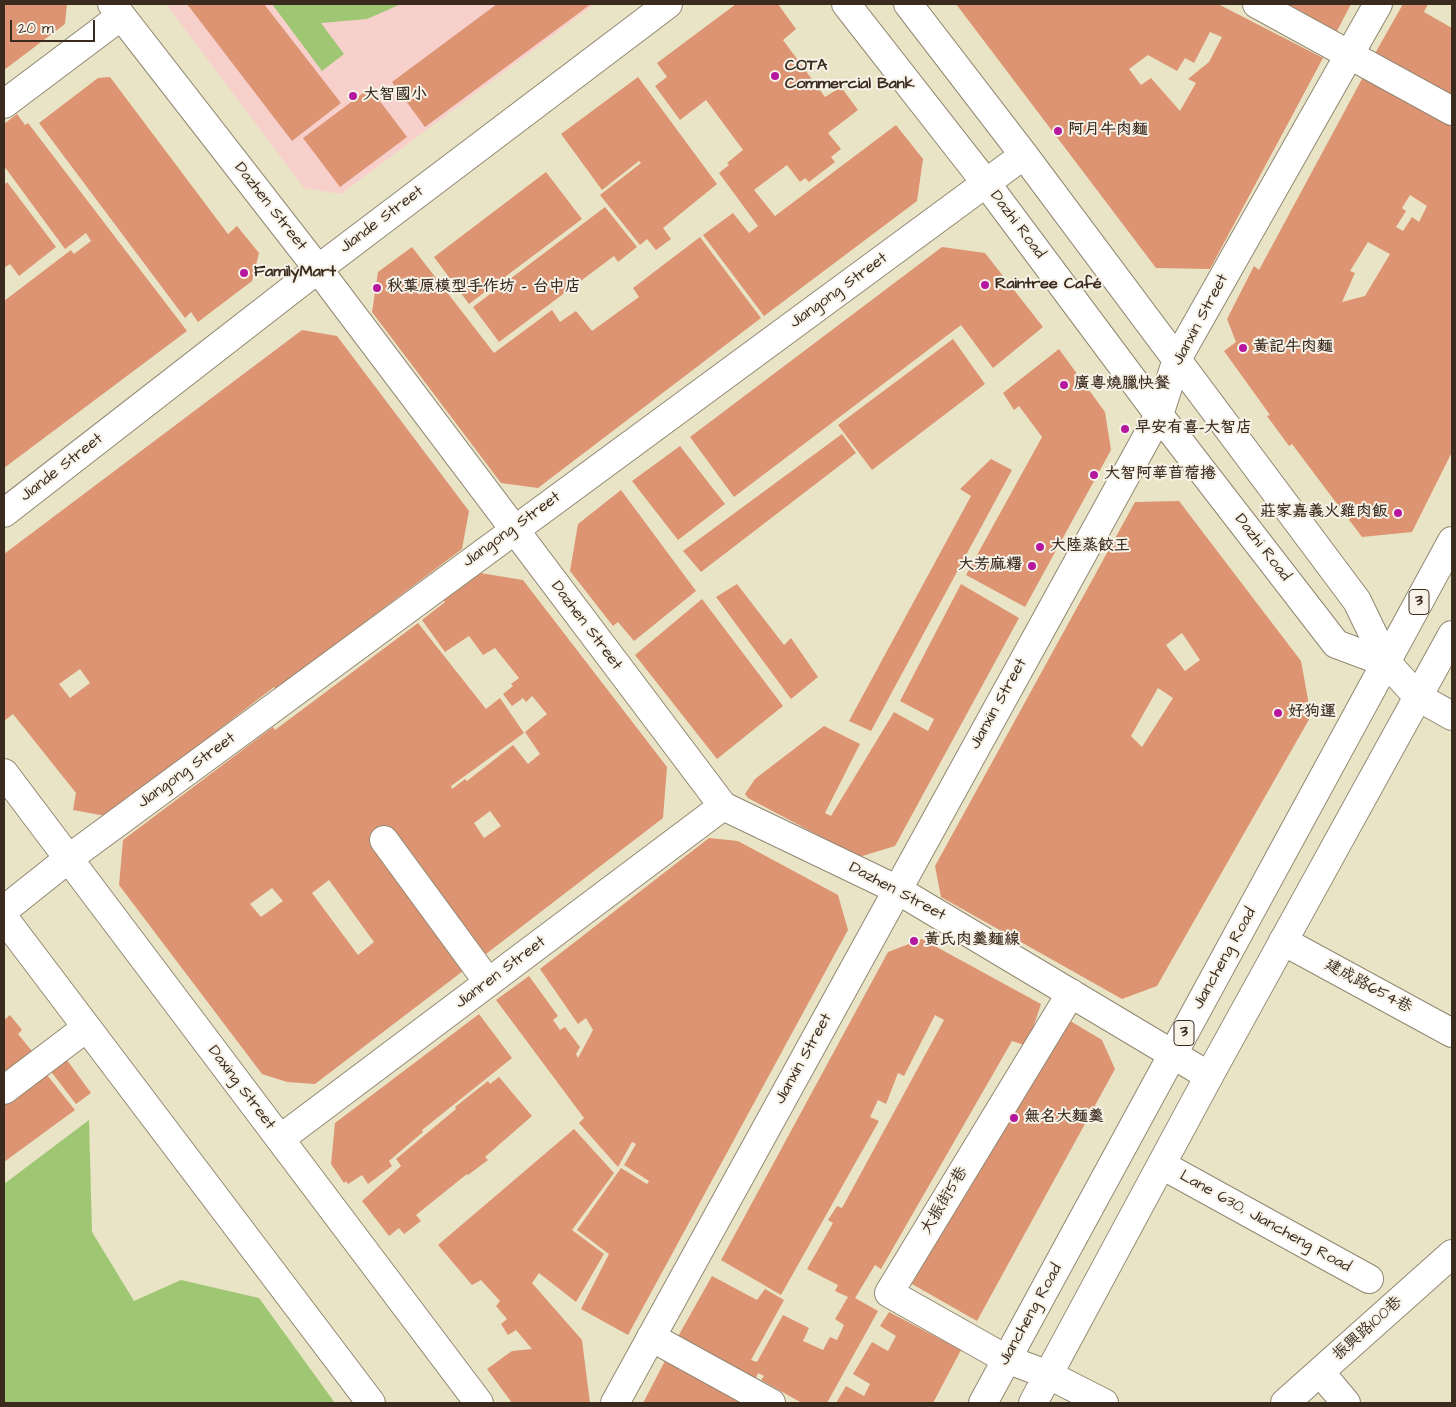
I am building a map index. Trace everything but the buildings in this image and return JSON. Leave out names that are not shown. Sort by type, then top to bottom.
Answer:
[{"type":"street","name":"Jiande Street","points":[[4,513],[318,268],[668,4]]},
{"type":"street","name":"Dazhi Road","points":[[846,4],[986,183],[1159,415],[1336,644],[1387,663]]},
{"type":"street","name":"Dazhi Road","points":[[908,4],[1178,359],[1357,601],[1387,663],[1418,697],[1452,716]]},
{"type":"street","points":[[1257,4],[1350,53],[1452,111]]},
{"type":"street","name":"Jianxin Street","points":[[615,1403],[896,889],[1159,415],[1178,359],[1378,4]]},
{"type":"street","name":"Dazhen Street","points":[[117,10],[318,268],[513,530],[723,806],[896,889],[1209,1076]]},
{"type":"street","points":[[4,104],[117,10]]},
{"type":"street","name":"Jiangong Street","points":[[4,910],[68,859],[1024,155]]},
{"type":"street","name":"Jiancheng Road","points":[[983,1403],[1452,541]]},
{"type":"street","points":[[1034,1403],[1209,1076],[1452,634]]},
{"type":"street","name":"Daxing Street","points":[[4,773],[479,1403]]},
{"type":"street","name":"Jianren Street","points":[[280,1139],[723,806]]},
{"type":"street","points":[[384,840],[488,982]]},
{"type":"street","points":[[4,918],[371,1403]]},
{"type":"street","name":"建成路654巷","points":[[1283,941],[1452,1033]]},
{"type":"street","name":"大振街5巷","points":[[1006,1359],[889,1293],[1070,993]]},
{"type":"street","points":[[4,1090],[86,1028]]},
{"type":"street","name":"Lane 630, Jiancheng Road","points":[[1162,1165],[1369,1280]]},
{"type":"street","name":"振興路100巷","points":[[1285,1403],[1452,1254]]},
{"type":"street","points":[[652,1337],[771,1403]]},
{"type":"street","points":[[1006,1359],[1049,1375],[1104,1403]]},
{"type":"street","points":[[1320,1372],[1346,1403]]},
{"type":"shaded area","name":"大智國小","points":[[166,4],[595,4],[341,194],[304,188]]},
{"type":"green space","points":[[272,4],[401,4],[367,19],[321,23],[344,54],[322,71]]},
{"type":"green space","points":[[89,1120],[92,1232],[134,1301],[181,1280],[259,1298],[335,1403],[4,1403],[4,1184]]},
{"type":"place","name":"COTA Commercial Bank","points":[[775,76]]},
{"type":"place","name":"大智國小","points":[[353,96]]},
{"type":"place","name":"阿月牛肉麵","points":[[1058,131]]},
{"type":"place","name":"FamilyMart","points":[[244,273]]},
{"type":"place","name":"Raintree Café","points":[[985,285]]},
{"type":"place","name":"秋葉原模型手作坊 - 台中店","points":[[377,288]]},
{"type":"place","name":"黃記牛肉麵","points":[[1243,348]]},
{"type":"place","name":"廣粵燒臘快餐","points":[[1064,385]]},
{"type":"place","name":"早安有喜-大智店","points":[[1125,429]]},
{"type":"place","name":"大智阿華苜蓿捲","points":[[1094,475]]},
{"type":"place","name":"莊家嘉義火雞肉飯","points":[[1398,513]]},
{"type":"place","name":"大陸蒸餃王","points":[[1040,547]]},
{"type":"place","name":"大芳麻糬","points":[[1032,566]]},
{"type":"place","name":"好狗運","points":[[1278,713]]},
{"type":"place","name":"黃氏肉羹麵線","points":[[914,941]]},
{"type":"place","name":"無名大麵羹","points":[[1014,1118]]}]
